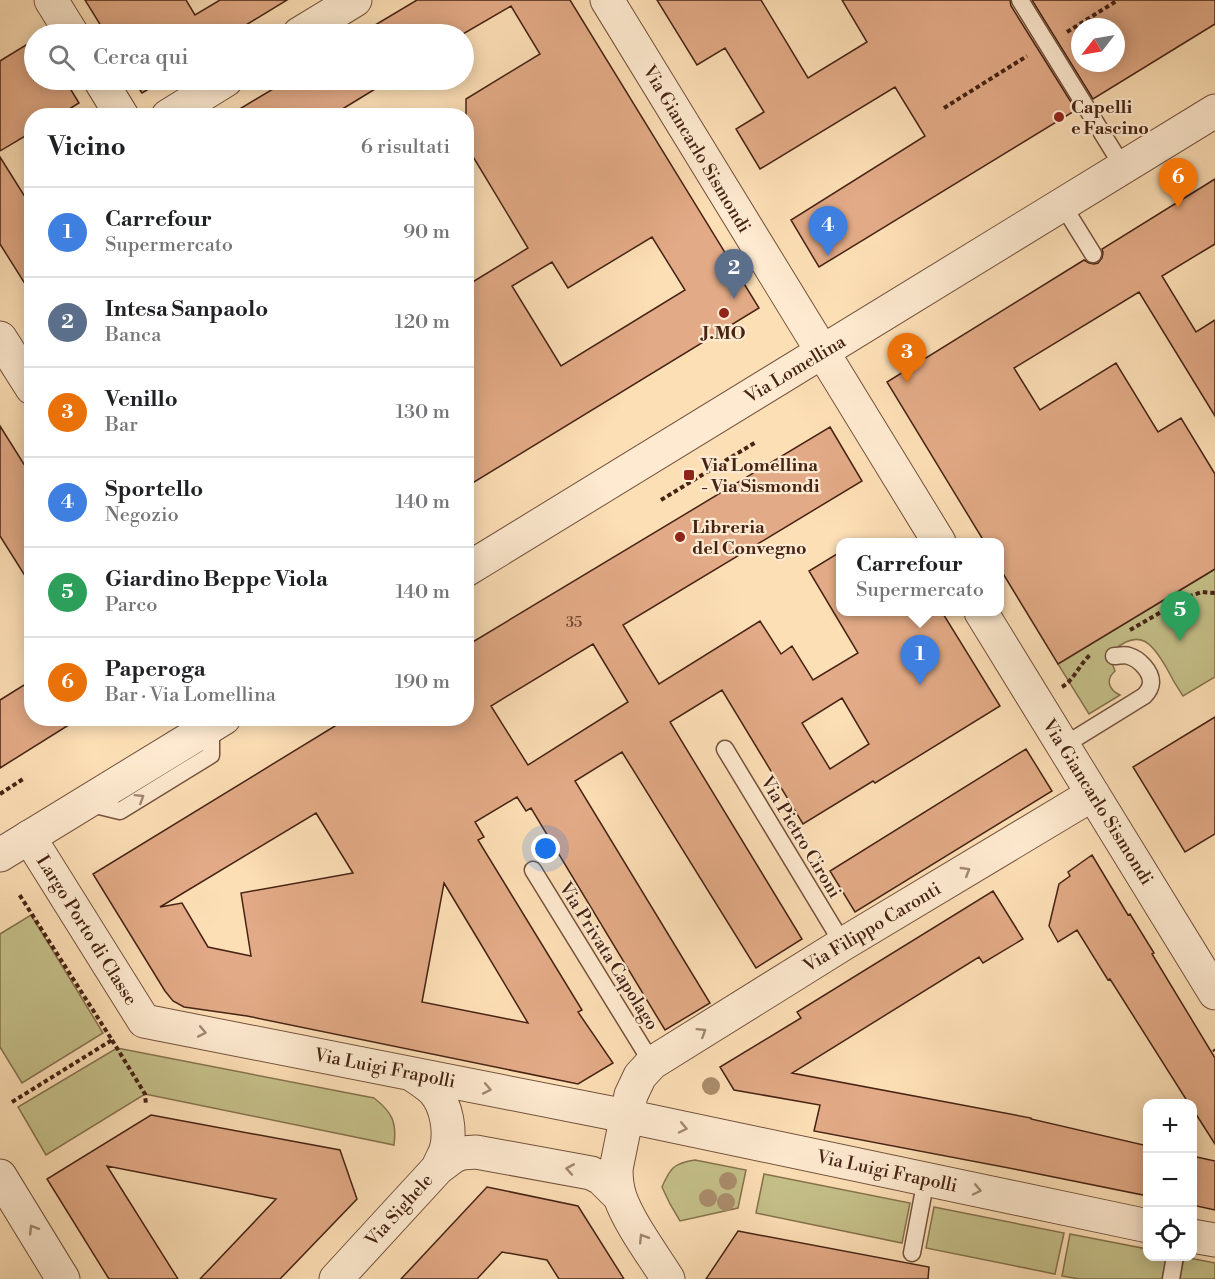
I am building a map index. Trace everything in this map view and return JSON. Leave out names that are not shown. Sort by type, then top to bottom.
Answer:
[{"type":"street","points":[[51,0],[66,24]]},
{"type":"street","points":[[315,24],[355,0]]},
{"type":"street","name":"Via Giancarlo Sismondi","points":[[607,0],[936,538]]},
{"type":"street","points":[[106,90],[117,108]]},
{"type":"street","points":[[181,108],[210,90]]},
{"type":"street","name":"Via Lomellina","points":[[474,565],[1215,111]]},
{"type":"street","points":[[10,349],[24,374]]},
{"type":"street","name":"Via Giancarlo Sismondi","points":[[983,616],[1215,993]]},
{"type":"street","points":[[29,837],[211,726]]},
{"type":"street","name":"Via Filippo Caronti","points":[[652,1063],[843,944],[1093,794]]},
{"type":"street","name":"Largo Porto di Classe","points":[[0,855],[29,837],[144,1021]]},
{"type":"street","name":"Via Luigi Frapolli","points":[[144,1021],[626,1116],[1143,1225]]},
{"type":"street","points":[[652,1063],[640,1076],[631,1095],[616,1169],[616,1180],[620,1197],[631,1220],[668,1279]]},
{"type":"street","points":[[409,1073],[435,1092],[444,1106],[448,1124],[448,1140],[446,1151],[438,1168]]},
{"type":"street","points":[[438,1168],[446,1160],[462,1153],[487,1154],[591,1173],[601,1178],[620,1197]]},
{"type":"street","name":"Via Sighele","points":[[336,1279],[438,1168]]},
{"type":"street","points":[[0,1176],[63,1279]]},
{"type":"street","points":[[1197,1237],[1215,1240]]},
{"type":"lane","points":[[1020,0],[1123,167]]},
{"type":"lane","points":[[1062,204],[1094,254]]},
{"type":"lane","points":[[1063,746],[1144,696],[1149,690],[1151,683],[1144,666],[1129,656],[1114,656]]},
{"type":"lane","name":"Via Pietro Cironi","points":[[725,750],[843,944]]},
{"type":"lane","name":"Via Privata Capolago","points":[[533,870],[652,1063]]},
{"type":"lane","points":[[912,1253],[926,1179]]},
{"type":"lane","points":[[1170,1279],[1174,1261]]},
{"type":"path","points":[[661,500],[756,442]]},
{"type":"path","points":[[0,794],[23,779]]},
{"type":"path","points":[[19,894],[145,1094],[146,1105]]},
{"type":"path","points":[[12,1102],[112,1040]]},
{"type":"shaded area","points":[[1215,569],[1215,677],[1183,696],[1156,651],[1145,641],[1131,640],[1114,650],[1112,663],[1115,671],[1109,681],[1111,688],[1120,695],[1089,714],[1058,664]]},
{"type":"shaded area","points":[[31,915],[103,1033],[22,1083],[0,1047],[0,934]]},
{"type":"shaded area","points":[[117,1048],[374,1098],[392,1118],[395,1130],[394,1145],[145,1094],[46,1155],[18,1107]]},
{"type":"shaded area","points":[[695,1160],[746,1170],[738,1208],[680,1221],[662,1187],[668,1175],[677,1165]]},
{"type":"shaded area","points":[[764,1174],[910,1203],[902,1243],[756,1213]]},
{"type":"shaded area","points":[[934,1207],[1064,1233],[1055,1274],[926,1248]]},
{"type":"shaded area","points":[[1070,1234],[1143,1248],[1143,1261],[1166,1261],[1162,1279],[1079,1279],[1062,1276]]},
{"type":"shaded area","points":[[1197,1260],[1215,1263],[1215,1279],[1180,1279],[1183,1261]]},
{"type":"building","points":[[85,0],[186,0],[195,15],[220,0],[287,0],[247,24],[100,24]]},
{"type":"building","points":[[417,0],[570,0],[759,308],[474,482],[474,281],[528,248],[474,158],[474,108],[466,108],[466,99],[540,54],[511,6],[474,28],[474,24],[377,24]],"holes":[[[652,237],[685,290],[561,366],[512,286],[552,262],[568,288]]]},
{"type":"building","points":[[657,0],[761,0],[808,78],[867,42],[842,0],[1010,0],[1011,6],[1076,110],[819,267],[791,220],[925,136],[895,87],[760,169],[736,129],[764,112],[725,48],[697,65]]},
{"type":"building","points":[[1032,0],[1215,0],[1215,24],[1093,99],[1076,72],[1125,72],[1125,18],[1071,18],[1071,63]]},
{"type":"building","points":[[24,46],[24,90],[71,90],[79,103],[71,108],[24,108],[24,137],[0,151],[0,61]]},
{"type":"building","points":[[271,90],[374,90],[344,108],[241,108]]},
{"type":"building","points":[[0,157],[24,195],[24,282],[0,244]]},
{"type":"building","points":[[1215,179],[1215,244],[1162,276],[1196,332],[1215,320],[1215,416],[1139,292],[1014,368],[1040,410],[1116,363],[1158,432],[1181,418],[1215,474],[1215,569],[1058,664],[1004,575],[1004,538],[982,538],[887,382],[1084,260],[1089,263],[1098,263],[1102,258],[1102,249]]},
{"type":"building","points":[[0,426],[24,464],[24,574],[0,536]]},
{"type":"building","points":[[830,427],[862,481],[623,625],[659,684],[760,621],[781,654],[792,646],[813,680],[858,653],[809,571],[836,554],[836,616],[944,616],[1000,706],[875,783],[873,781],[803,824],[722,690],[670,722],[802,939],[756,968],[622,752],[575,781],[710,1003],[665,1030],[531,808],[526,811],[517,797],[475,822],[484,837],[478,840],[582,1010],[578,1012],[613,1063],[578,1084],[247,1016],[184,1007],[173,1001],[165,991],[93,874],[335,726],[474,726],[474,641]],"holes":[[[593,644],[628,702],[528,765],[491,706]],[[842,698],[869,744],[830,769],[802,723]],[[316,813],[353,873],[241,893],[251,956],[208,947],[182,903],[160,907]],[[444,883],[528,1023],[422,1002]]]},
{"type":"building","points":[[24,685],[24,726],[67,726],[0,768],[0,700]]},
{"type":"building","points":[[1215,717],[1215,834],[1185,852],[1133,767]]},
{"type":"building","points":[[1026,749],[1052,791],[855,912],[830,871]]},
{"type":"building","points":[[1092,855],[1154,953],[1152,954],[1215,1058],[1215,1144],[1197,1116],[1197,1099],[1186,1099],[1077,930],[1058,942],[1049,926],[1059,884],[1070,876],[1068,872]]},
{"type":"building","points":[[993,891],[1023,939],[983,963],[979,957],[792,1073],[1031,1118],[1143,1145],[1143,1195],[814,1131],[820,1105],[734,1090],[720,1067],[801,1018],[797,1012]]},
{"type":"building","points":[[151,1115],[340,1150],[357,1199],[280,1279],[200,1279],[276,1199],[107,1166],[178,1279],[109,1279],[47,1179]]},
{"type":"building","points":[[1197,1157],[1215,1161],[1215,1210],[1197,1206]]},
{"type":"building","points":[[487,1187],[578,1206],[624,1279],[559,1279],[547,1260],[502,1252],[477,1279],[401,1279]]},
{"type":"building","points":[[738,1231],[929,1267],[928,1279],[706,1279]]},
{"type":"place","name":"Capelli e Fascino","points":[[1059,117]]},
{"type":"place","name":"Paperoga","points":[[1178,208]]},
{"type":"place","name":"Sportello","points":[[828,256]]},
{"type":"place","name":"Intesa Sanpaolo","points":[[734,299]]},
{"type":"place","name":"J.MO","points":[[724,313]]},
{"type":"place","name":"Venillo","points":[[907,383]]},
{"type":"place","name":"Via Lomellina - Via Sismondi","points":[[689,475]]},
{"type":"place","name":"Libreria del Convegno","points":[[680,537]]},
{"type":"place","name":"Giardino Beppe Viola","points":[[1180,641]]},
{"type":"place","name":"Carrefour","points":[[920,685]]}]
